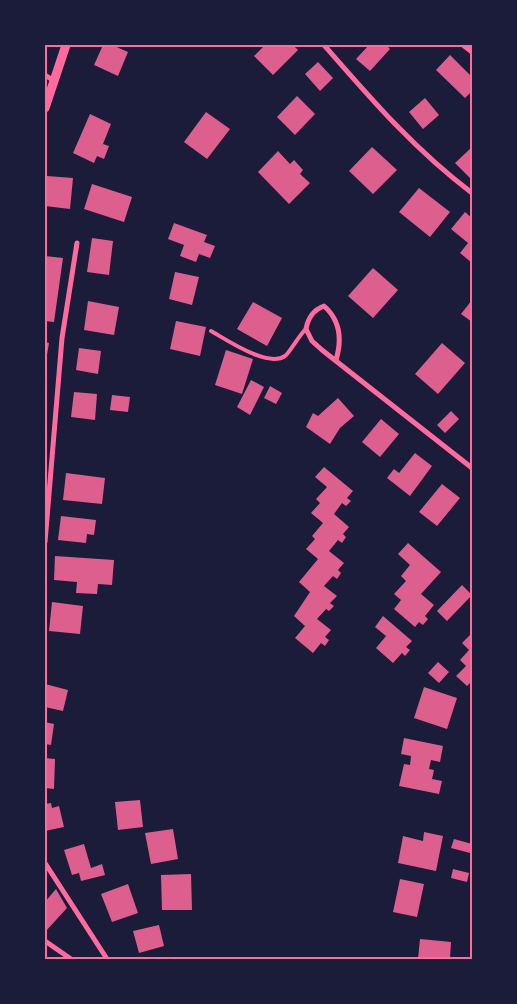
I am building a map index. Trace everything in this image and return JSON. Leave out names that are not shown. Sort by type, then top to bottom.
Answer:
[{"type":"street","points":[[45,108],[66,45]]},
{"type":"street","points":[[324,45],[392,122],[436,166],[472,193]]},
{"type":"street","points":[[463,45],[472,52]]},
{"type":"street","points":[[45,75],[54,81]]},
{"type":"street","points":[[45,542],[62,338],[77,243]]},
{"type":"street","points":[[336,360],[340,346],[335,316],[324,306],[316,309],[308,320],[306,329],[312,341],[472,468]]},
{"type":"street","points":[[45,863],[107,959]]},
{"type":"street","points":[[45,941],[71,959]]},
{"type":"lane","points":[[211,331],[250,353],[276,360],[287,356],[296,338],[306,329]]},
{"type":"building","points":[[103,45],[112,45],[128,52],[118,76],[94,65]]},
{"type":"building","points":[[265,45],[293,45],[298,50],[273,75],[254,56]]},
{"type":"building","points":[[369,45],[386,45],[390,49],[370,71],[356,59]]},
{"type":"building","points":[[450,55],[472,77],[472,91],[465,98],[436,70]]},
{"type":"building","points":[[318,62],[333,78],[320,91],[305,74]]},
{"type":"building","points":[[297,96],[315,114],[295,135],[277,117]]},
{"type":"building","points":[[425,98],[439,115],[423,129],[409,112]]},
{"type":"building","points":[[206,112],[230,129],[207,159],[184,142]]},
{"type":"building","points":[[90,114],[111,124],[103,144],[109,146],[104,159],[97,156],[94,163],[73,153]]},
{"type":"building","points":[[372,147],[397,170],[373,194],[349,171]]},
{"type":"building","points":[[472,149],[472,180],[455,163]]},
{"type":"building","points":[[278,151],[290,164],[294,160],[303,170],[300,174],[310,183],[289,204],[258,172]]},
{"type":"building","points":[[47,176],[73,178],[70,209],[45,206]]},
{"type":"building","points":[[92,184],[132,197],[124,222],[84,209]]},
{"type":"building","points":[[419,188],[450,212],[430,237],[399,212]]},
{"type":"building","points":[[465,212],[472,218],[472,263],[460,253],[468,243],[451,229]]},
{"type":"building","points":[[174,223],[207,235],[204,242],[215,246],[210,258],[199,254],[196,262],[180,256],[184,245],[168,239]]},
{"type":"building","points":[[92,238],[113,241],[109,275],[87,272]]},
{"type":"building","points":[[45,256],[63,258],[54,322],[45,321]]},
{"type":"building","points":[[373,268],[398,290],[373,318],[348,296]]},
{"type":"building","points":[[175,272],[199,277],[192,305],[169,299]]},
{"type":"building","points":[[472,300],[472,322],[461,314]]},
{"type":"building","points":[[88,301],[119,307],[114,335],[84,330]]},
{"type":"building","points":[[253,302],[282,318],[267,346],[237,329]]},
{"type":"building","points":[[176,321],[206,327],[200,356],[170,349]]},
{"type":"building","points":[[45,342],[49,343],[46,361],[45,361]]},
{"type":"building","points":[[442,343],[465,363],[438,394],[415,374]]},
{"type":"building","points":[[79,348],[101,351],[98,374],[76,370]]},
{"type":"building","points":[[226,350],[253,359],[242,394],[215,385]]},
{"type":"building","points":[[251,380],[264,387],[250,415],[237,407]]},
{"type":"building","points":[[270,386],[282,393],[276,404],[264,398]]},
{"type":"building","points":[[74,392],[97,394],[95,420],[71,417]]},
{"type":"building","points":[[112,395],[130,397],[128,412],[110,410]]},
{"type":"building","points":[[338,398],[354,416],[340,428],[330,444],[306,427],[313,413],[318,416]]},
{"type":"building","points":[[451,411],[459,419],[445,433],[437,425]]},
{"type":"building","points":[[381,419],[399,434],[380,457],[362,442]]},
{"type":"building","points":[[415,453],[432,466],[410,496],[387,478],[394,469],[399,473]]},
{"type":"building","points":[[324,467],[353,491],[347,498],[351,501],[346,506],[342,503],[334,514],[349,527],[343,534],[346,537],[342,543],[338,540],[329,551],[344,563],[338,570],[341,573],[337,579],[333,576],[324,586],[337,596],[330,603],[334,606],[329,611],[326,609],[317,619],[331,630],[325,637],[329,640],[325,646],[321,643],[313,653],[295,638],[305,626],[294,616],[310,592],[299,582],[318,559],[306,549],[315,539],[312,536],[323,523],[311,513],[320,503],[316,499],[327,487],[315,477]]},
{"type":"building","points":[[66,473],[105,478],[102,504],[63,500]]},
{"type":"building","points":[[442,484],[460,498],[437,526],[419,512]]},
{"type":"building","points":[[61,516],[96,520],[94,535],[87,534],[86,543],[58,540]]},
{"type":"building","points":[[408,543],[441,572],[421,594],[434,605],[425,616],[428,619],[423,625],[419,622],[415,627],[394,609],[401,600],[394,594],[406,581],[401,576],[410,565],[398,554]]},
{"type":"building","points":[[55,556],[114,560],[112,585],[98,584],[97,594],[76,593],[77,582],[54,580]]},
{"type":"building","points":[[462,585],[472,595],[447,621],[437,611]]},
{"type":"building","points":[[52,602],[83,606],[80,634],[49,631]]},
{"type":"building","points":[[383,616],[412,641],[406,647],[410,650],[405,656],[402,653],[393,663],[376,648],[386,636],[375,627]]},
{"type":"building","points":[[472,633],[472,681],[467,686],[456,676],[466,666],[460,660],[469,650],[462,643]]},
{"type":"building","points":[[438,662],[449,672],[439,683],[428,673]]},
{"type":"building","points":[[45,684],[68,690],[63,711],[45,707]]},
{"type":"building","points":[[424,687],[457,698],[447,729],[414,718]]},
{"type":"building","points":[[45,722],[54,724],[51,745],[45,744]]},
{"type":"building","points":[[404,738],[443,746],[440,762],[431,760],[429,769],[434,770],[432,779],[442,781],[439,794],[399,786],[404,764],[410,765],[411,756],[401,754]]},
{"type":"building","points":[[45,758],[55,759],[54,789],[45,788]]},
{"type":"building","points":[[140,800],[143,827],[118,830],[115,802]]},
{"type":"building","points":[[51,803],[52,808],[59,806],[64,827],[45,831],[45,804]]},
{"type":"building","points":[[173,829],[178,859],[151,864],[145,833]]},
{"type":"building","points":[[424,832],[443,836],[436,871],[398,863],[403,836],[423,841]]},
{"type":"building","points":[[454,839],[472,844],[470,853],[451,848]]},
{"type":"building","points":[[84,844],[91,868],[102,864],[105,875],[81,881],[79,873],[72,875],[64,850]]},
{"type":"building","points":[[453,869],[469,873],[467,882],[451,878]]},
{"type":"building","points":[[191,874],[192,910],[162,910],[161,875]]},
{"type":"building","points":[[400,879],[424,884],[417,917],[393,912]]},
{"type":"building","points":[[128,884],[138,913],[112,922],[101,894]]},
{"type":"building","points":[[56,889],[67,908],[45,932],[45,902]]},
{"type":"building","points":[[159,925],[164,946],[139,953],[133,931]]},
{"type":"building","points":[[420,939],[451,942],[450,959],[418,959]]}]
